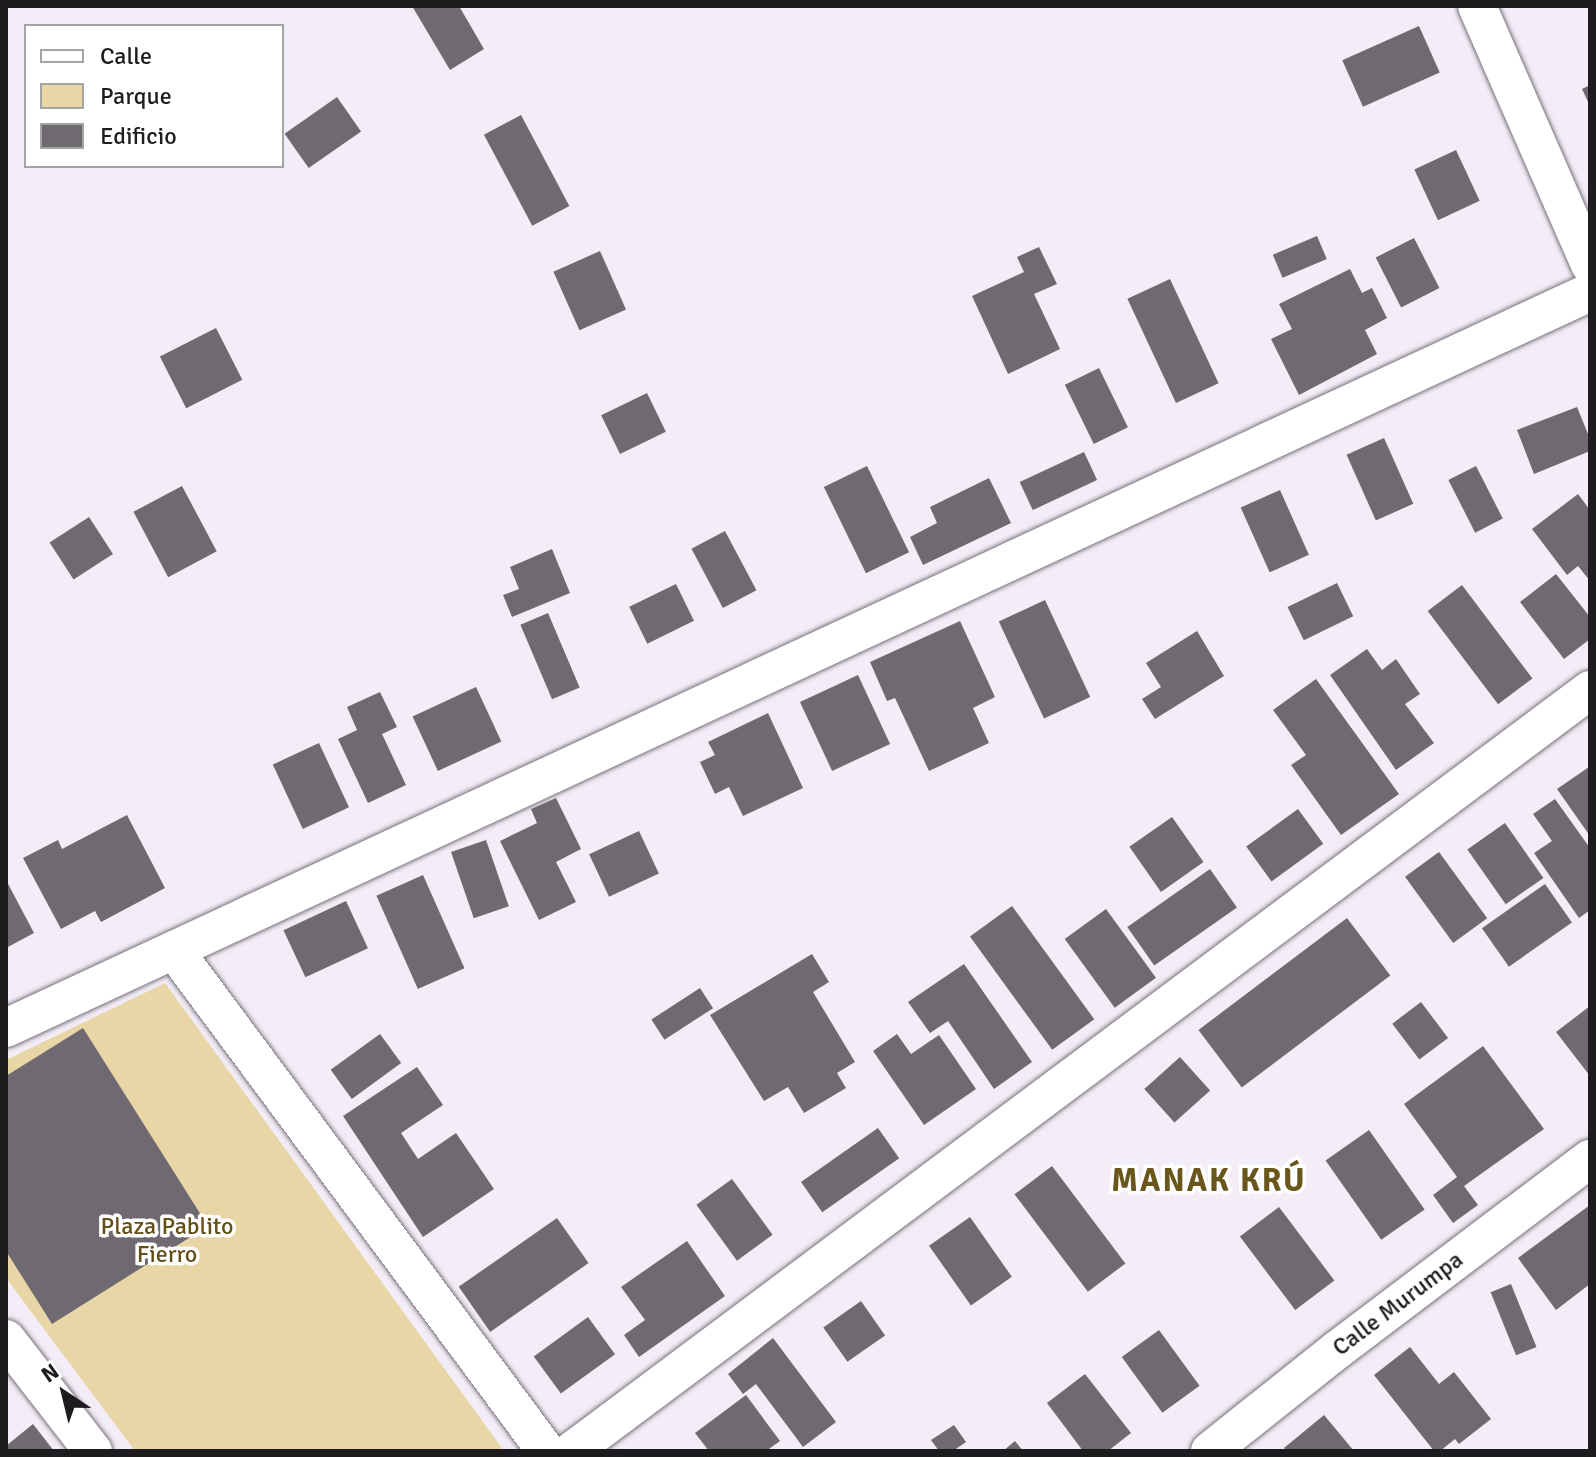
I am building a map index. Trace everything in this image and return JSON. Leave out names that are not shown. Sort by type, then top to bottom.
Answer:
[{"type":"street","points":[[1477,6],[1590,265]]},
{"type":"street","points":[[6,1028],[1590,292]]},
{"type":"street","points":[[572,1451],[1590,690]]},
{"type":"street","points":[[174,950],[546,1451]]},
{"type":"street","name":"Calle Murumpa","points":[[1210,1451],[1337,1350],[1590,1159]]},
{"type":"street","points":[[6,1339],[93,1451]]},
{"type":"green space","name":"Plaza Pablito Fierro","points":[[165,983],[504,1451],[135,1451],[6,1278],[6,1060]]},
{"type":"building","points":[[412,6],[459,6],[484,49],[450,70]]},
{"type":"building","points":[[1419,26],[1440,73],[1363,107],[1342,60]]},
{"type":"building","points":[[1590,85],[1590,106],[1582,89]]},
{"type":"building","points":[[337,97],[361,131],[309,168],[285,134]]},
{"type":"building","points":[[521,115],[569,206],[532,226],[484,135]]},
{"type":"building","points":[[1456,150],[1480,201],[1438,220],[1414,169]]},
{"type":"building","points":[[1317,236],[1327,259],[1283,278],[1273,255]]},
{"type":"building","points":[[1414,238],[1439,288],[1401,307],[1376,258]]},
{"type":"building","points":[[1039,247],[1057,284],[1034,294],[1060,349],[1008,374],[972,296],[1024,272],[1017,257]]},
{"type":"building","points":[[600,251],[626,309],[579,330],[553,272]]},
{"type":"building","points":[[1350,269],[1362,293],[1372,288],[1387,318],[1365,330],[1377,354],[1299,395],[1271,339],[1292,329],[1279,304]]},
{"type":"building","points":[[1170,279],[1219,383],[1176,403],[1127,299]]},
{"type":"building","points":[[216,328],[242,380],[186,408],[160,357]]},
{"type":"building","points":[[1099,368],[1128,427],[1094,444],[1065,385]]},
{"type":"building","points":[[647,393],[666,432],[620,454],[601,415]]},
{"type":"building","points":[[1577,407],[1590,439],[1590,451],[1534,474],[1517,430]]},
{"type":"building","points":[[1384,438],[1413,504],[1376,520],[1347,455]]},
{"type":"building","points":[[1084,452],[1097,480],[1033,510],[1020,482]]},
{"type":"building","points":[[867,466],[909,552],[866,573],[824,487]]},
{"type":"building","points":[[1476,466],[1503,519],[1475,533],[1448,480]]},
{"type":"building","points":[[989,478],[1011,523],[923,565],[910,537],[937,523],[930,507]]},
{"type":"building","points":[[182,486],[217,551],[168,577],[133,512]]},
{"type":"building","points":[[1280,490],[1309,555],[1270,572],[1241,507]]},
{"type":"building","points":[[1578,494],[1590,510],[1590,581],[1578,566],[1567,575],[1532,529]]},
{"type":"building","points":[[89,517],[113,554],[74,579],[50,543]]},
{"type":"building","points":[[725,531],[756,590],[723,608],[691,549]]},
{"type":"building","points":[[552,549],[570,593],[512,617],[503,595],[519,589],[510,567]]},
{"type":"building","points":[[1556,574],[1590,617],[1590,639],[1564,659],[1520,602]]},
{"type":"building","points":[[1337,583],[1353,616],[1304,640],[1288,607]]},
{"type":"building","points":[[676,584],[694,621],[647,644],[629,607]]},
{"type":"building","points":[[1462,585],[1532,678],[1498,704],[1428,611]]},
{"type":"building","points":[[1045,600],[1090,697],[1044,719],[999,622]]},
{"type":"building","points":[[548,613],[580,688],[552,699],[520,625]]},
{"type":"building","points":[[960,621],[995,697],[973,708],[989,743],[929,771],[895,698],[887,701],[870,662]]},
{"type":"building","points":[[1197,631],[1224,676],[1155,719],[1142,699],[1161,687],[1146,663]]},
{"type":"building","points":[[1367,649],[1382,670],[1396,659],[1420,694],[1405,704],[1434,743],[1396,770],[1330,675]]},
{"type":"building","points":[[858,675],[890,744],[832,771],[800,702]]},
{"type":"building","points":[[1316,679],[1399,794],[1341,835],[1291,765],[1306,755],[1273,710]]},
{"type":"building","points":[[476,687],[501,741],[438,771],[413,717]]},
{"type":"building","points":[[380,692],[397,727],[382,734],[406,785],[368,803],[338,739],[357,730],[347,707]]},
{"type":"building","points":[[768,713],[803,788],[743,816],[729,787],[715,794],[700,762],[715,755],[708,742]]},
{"type":"building","points":[[319,743],[349,807],[303,829],[273,765]]},
{"type":"building","points":[[1590,769],[1590,836],[1557,789]]},
{"type":"building","points":[[556,798],[581,849],[556,862],[576,902],[539,920],[500,841],[537,823],[531,809]]},
{"type":"building","points":[[1555,799],[1590,848],[1590,910],[1579,918],[1534,853],[1552,841],[1533,814]]},
{"type":"building","points":[[1298,809],[1323,844],[1271,881],[1246,847]]},
{"type":"building","points":[[127,815],[165,888],[101,922],[95,911],[61,929],[23,858],[58,840],[62,849]]},
{"type":"building","points":[[1172,817],[1204,862],[1161,892],[1129,847]]},
{"type":"building","points":[[1505,823],[1543,878],[1506,904],[1467,849]]},
{"type":"building","points":[[639,831],[659,874],[609,897],[589,854]]},
{"type":"building","points":[[486,840],[509,906],[474,918],[451,852]]},
{"type":"building","points":[[1439,852],[1487,918],[1453,943],[1405,877]]},
{"type":"building","points":[[1210,869],[1237,908],[1154,965],[1127,927]]},
{"type":"building","points":[[423,875],[464,968],[418,989],[376,896]]},
{"type":"building","points":[[6,880],[34,933],[6,948]]},
{"type":"building","points":[[1545,884],[1572,923],[1509,967],[1482,928]]},
{"type":"building","points":[[346,901],[368,948],[305,977],[283,930]]},
{"type":"building","points":[[1012,906],[1094,1019],[1052,1050],[970,937]]},
{"type":"building","points":[[1106,909],[1156,978],[1115,1008],[1065,939]]},
{"type":"building","points":[[1347,918],[1390,976],[1242,1087],[1198,1030]]},
{"type":"building","points":[[812,954],[829,982],[813,992],[855,1062],[837,1073],[846,1088],[804,1113],[788,1087],[764,1101],[710,1015]]},
{"type":"building","points":[[964,964],[1032,1062],[994,1089],[948,1021],[930,1033],[908,1002]]},
{"type":"building","points":[[700,988],[713,1008],[664,1040],[651,1020]]},
{"type":"building","points":[[1421,1002],[1448,1038],[1419,1060],[1392,1024]]},
{"type":"building","points":[[1590,1006],[1590,1076],[1556,1032]]},
{"type":"building","points":[[83,1028],[208,1226],[52,1324],[6,1251],[6,1076]]},
{"type":"building","points":[[380,1034],[401,1063],[352,1099],[331,1070]]},
{"type":"building","points":[[897,1034],[911,1054],[939,1035],[976,1089],[924,1125],[873,1051]]},
{"type":"building","points":[[1483,1046],[1544,1129],[1464,1186],[1478,1205],[1453,1223],[1433,1195],[1457,1177],[1404,1104]]},
{"type":"building","points":[[1180,1057],[1210,1090],[1174,1123],[1144,1089]]},
{"type":"building","points":[[417,1067],[443,1105],[401,1133],[418,1159],[456,1133],[494,1189],[423,1237],[343,1116]]},
{"type":"building","points":[[878,1128],[899,1158],[822,1212],[801,1182]]},
{"type":"building","points":[[1369,1130],[1425,1209],[1381,1240],[1326,1160]]},
{"type":"building","points":[[1052,1166],[1125,1263],[1088,1292],[1014,1194]]},
{"type":"building","points":[[732,1179],[773,1235],[737,1261],[696,1205]]},
{"type":"building","points":[[1590,1205],[1590,1284],[1556,1310],[1518,1258]]},
{"type":"building","points":[[1279,1207],[1334,1280],[1295,1310],[1240,1236]]},
{"type":"building","points":[[970,1217],[1012,1277],[971,1305],[929,1246]]},
{"type":"building","points":[[557,1218],[589,1263],[490,1332],[459,1287]]},
{"type":"building","points":[[687,1241],[725,1296],[639,1357],[624,1335],[645,1320],[621,1287]]},
{"type":"building","points":[[1511,1284],[1536,1347],[1516,1355],[1491,1292]]},
{"type":"building","points":[[861,1301],[885,1335],[847,1362],[823,1327]]},
{"type":"building","points":[[588,1317],[615,1354],[561,1394],[534,1356]]},
{"type":"building","points":[[1159,1330],[1200,1386],[1162,1413],[1122,1357]]},
{"type":"building","points":[[773,1338],[836,1422],[803,1447],[756,1384],[743,1394],[728,1374]]},
{"type":"building","points":[[1410,1347],[1439,1384],[1454,1372],[1491,1419],[1459,1444],[1455,1439],[1440,1451],[1434,1451],[1374,1375]]},
{"type":"building","points":[[1085,1374],[1131,1433],[1108,1451],[1083,1451],[1047,1403]]},
{"type":"building","points":[[746,1395],[780,1441],[766,1451],[709,1451],[695,1433]]},
{"type":"building","points":[[1324,1415],[1354,1451],[1287,1451],[1284,1448]]},
{"type":"building","points":[[33,1424],[54,1451],[6,1451],[6,1446]]},
{"type":"building","points":[[954,1425],[966,1442],[953,1451],[939,1451],[931,1440]]},
{"type":"building","points":[[1015,1441],[1023,1451],[1003,1451]]},
{"type":"district","name":"MANAK KRÚ","points":[[1209,1181]]}]
